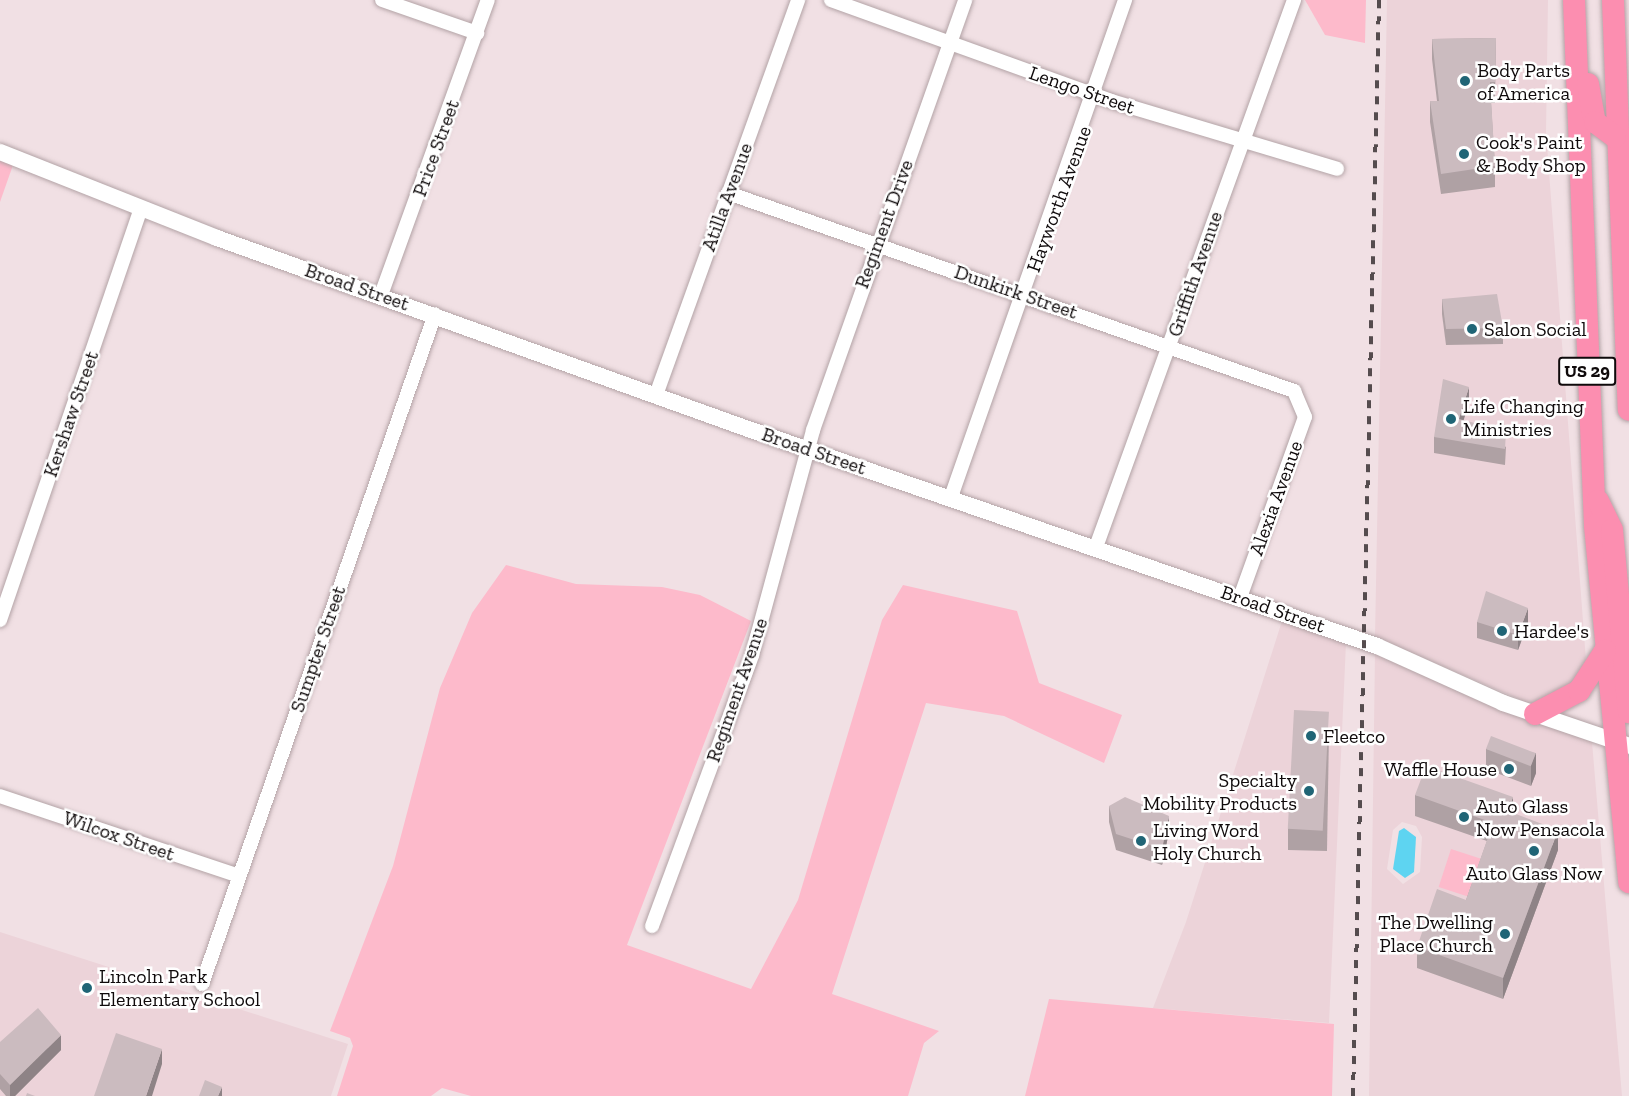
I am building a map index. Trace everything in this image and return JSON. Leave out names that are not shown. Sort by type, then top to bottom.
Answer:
[{"type":"highway","name":"US 29","points":[[1574,0],[1593,492],[1605,651],[1624,747],[1629,882]]},
{"type":"highway","points":[[1586,0],[1588,105],[1595,122],[1622,140]]},
{"type":"highway","name":"US 29","points":[[1613,0],[1622,140],[1629,411]]},
{"type":"highway","points":[[1593,492],[1611,530],[1629,712]]},
{"type":"highway","points":[[1535,714],[1579,691],[1605,651]]},
{"type":"street","points":[[382,0],[477,33]]},
{"type":"street","name":"Price Street","points":[[381,295],[488,0]]},
{"type":"street","name":"Atilla Avenue","points":[[656,395],[798,0]]},
{"type":"street","name":"Lengo Street","points":[[831,0],[1095,94],[1243,142],[1337,169]]},
{"type":"street","name":"Regiment Drive","points":[[808,450],[877,244],[965,0]]},
{"type":"street","name":"Hayworth Avenue","points":[[951,497],[1095,94],[1125,0]]},
{"type":"street","name":"Griffith Avenue","points":[[1096,547],[1294,0]]},
{"type":"street","name":"Broad Street","points":[[0,152],[141,208],[808,450],[951,497],[1377,646],[1535,714],[1624,747]]},
{"type":"street","name":"Dunkirk Street","points":[[728,193],[1280,383],[1300,397]]},
{"type":"street","name":"Kershaw Street","points":[[0,620],[141,208]]},
{"type":"street","name":"Sumpter Street","points":[[202,984],[435,314]]},
{"type":"street","name":"Alexia Avenue","points":[[1240,598],[1305,417],[1300,397]]},
{"type":"street","name":"Regiment Avenue","points":[[652,926],[752,655],[808,450]]},
{"type":"street","name":"Wilcox Street","points":[[0,796],[239,876]]},
{"type":"shaded area","points":[[1305,0],[1366,0],[1365,43],[1325,35]]},
{"type":"shaded area","points":[[1387,0],[1548,0],[1546,132],[1587,674],[1535,706],[1375,637]]},
{"type":"shaded area","points":[[0,160],[13,165],[0,202]]},
{"type":"shaded area","points":[[506,565],[576,584],[662,587],[700,595],[751,621],[627,945],[751,989],[798,900],[882,620],[903,585],[1017,611],[1039,683],[1122,715],[1104,763],[1004,716],[926,703],[832,994],[939,1031],[924,1043],[908,1096],[471,1096],[442,1088],[431,1096],[337,1096],[353,1046],[350,1038],[330,1031],[393,866],[440,688],[472,613]]},
{"type":"shaded area","points":[[1282,621],[1346,643],[1329,1023],[1153,1008],[1186,922]]},
{"type":"shaded area","points":[[1375,653],[1501,710],[1592,742],[1622,1096],[1369,1096]],"holes":[[[1402,822],[1416,826],[1422,837],[1420,872],[1403,884],[1387,869],[1393,830]]]},
{"type":"shaded area","points":[[1451,849],[1487,861],[1475,899],[1439,887]]},
{"type":"shaded area","name":"Lincoln Park Elementary School","points":[[0,932],[348,1044],[331,1096],[0,1096]]},
{"type":"shaded area","points":[[1049,999],[1334,1024],[1332,1096],[1025,1096]]},
{"type":"water","points":[[1404,828],[1416,837],[1414,872],[1405,878],[1393,869],[1399,831]]},
{"type":"building","points":[[1496,38],[1495,82],[1490,82],[1495,166],[1441,174],[1430,101],[1439,101],[1432,39]]},
{"type":"building","points":[[1497,294],[1503,328],[1446,329],[1442,299]]},
{"type":"building","points":[[1443,379],[1469,387],[1459,419],[1506,431],[1505,449],[1434,437]]},
{"type":"building","points":[[1486,591],[1528,608],[1518,635],[1477,622]]},
{"type":"building","name":"Specialty Mobility Products","points":[[1294,710],[1329,712],[1323,831],[1288,829]]},
{"type":"building","points":[[1491,736],[1536,753],[1531,766],[1486,749]]},
{"type":"building","points":[[1426,766],[1513,797],[1508,811],[1558,830],[1503,978],[1417,947],[1437,889],[1466,900],[1493,823],[1415,795]]},
{"type":"building","points":[[1125,797],[1169,816],[1162,849],[1116,834],[1109,806]]},
{"type":"building","points":[[38,1008],[61,1035],[10,1085],[0,1074],[0,1042]]},
{"type":"building","points":[[116,1033],[162,1049],[146,1096],[94,1096]]},
{"type":"building","points":[[205,1080],[222,1087],[218,1096],[199,1096]]},
{"type":"railway","points":[[1353,1096],[1379,0]]},
{"type":"place","name":"Body Parts of America","points":[[1465,81]]},
{"type":"place","name":"Cook's Paint & Body Shop","points":[[1464,154]]},
{"type":"place","name":"Salon Social","points":[[1472,329]]},
{"type":"place","name":"Life Changing Ministries","points":[[1451,419]]},
{"type":"place","name":"Hardee's","points":[[1502,631]]},
{"type":"place","name":"Fleetco","points":[[1311,736]]},
{"type":"place","name":"Waffle House","points":[[1509,769]]},
{"type":"place","name":"Specialty Mobility Products","points":[[1309,791]]},
{"type":"place","name":"Auto Glass Now Pensacola","points":[[1464,817]]},
{"type":"place","name":"Living Word Holy Church","points":[[1141,841]]},
{"type":"place","name":"Auto Glass Now","points":[[1534,851]]},
{"type":"place","name":"The Dwelling Place Church","points":[[1505,934]]},
{"type":"place","name":"Lincoln Park Elementary School","points":[[87,988]]}]
